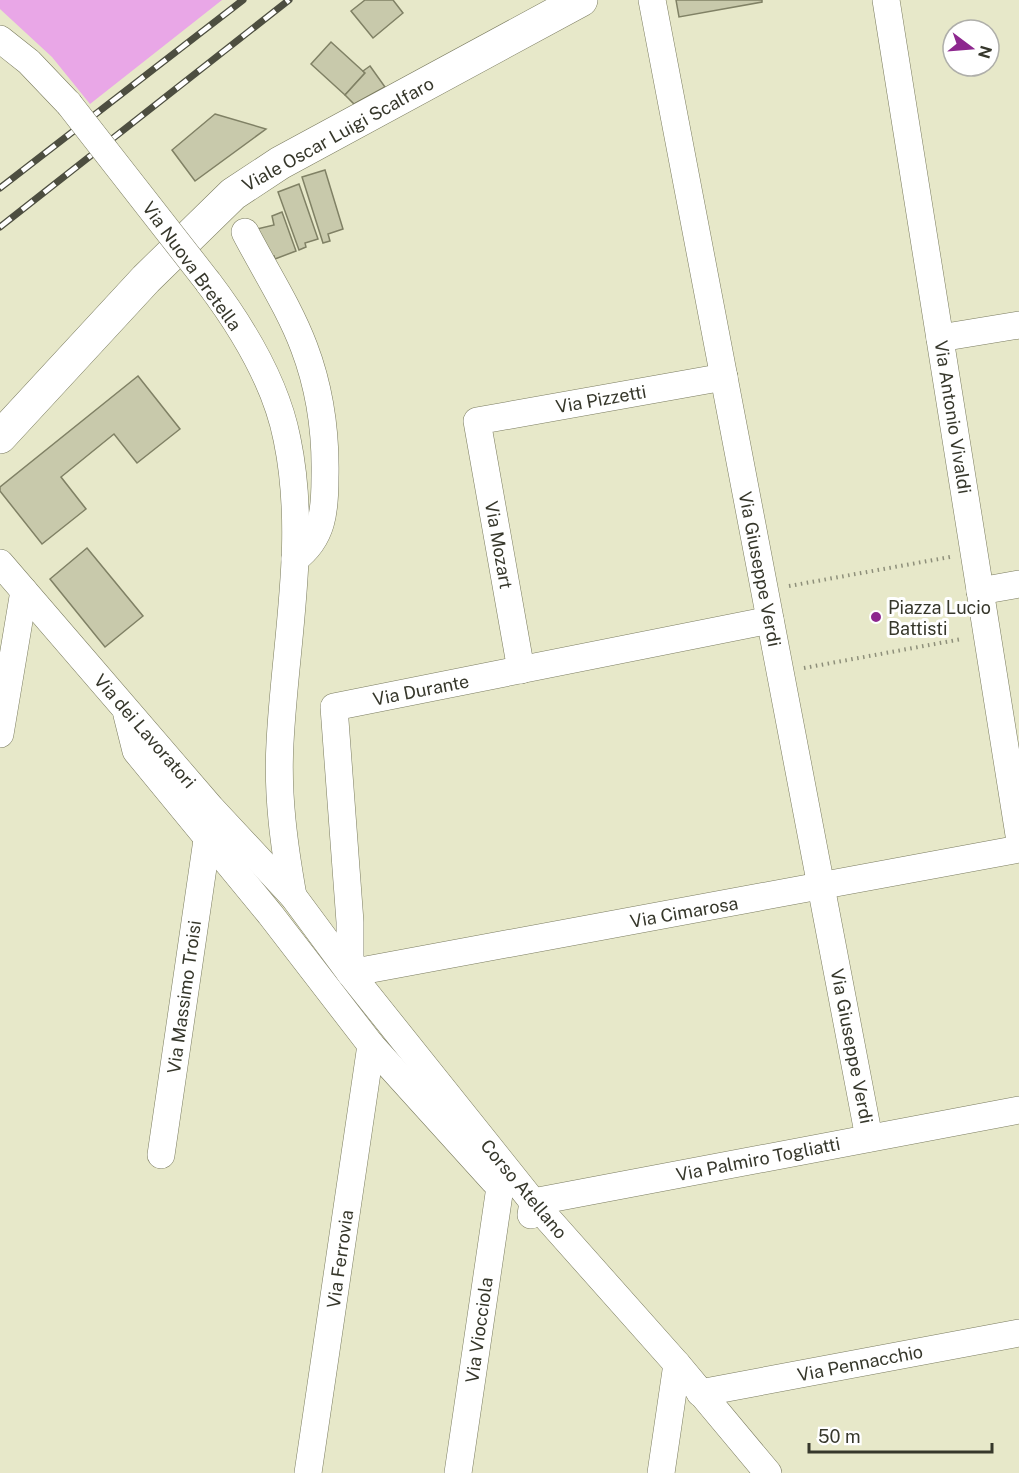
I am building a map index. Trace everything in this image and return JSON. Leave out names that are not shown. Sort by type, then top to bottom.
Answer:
[{"type":"street","name":"Viale Oscar Luigi Scalfaro","points":[[0,437],[146,279],[233,194],[280,163],[581,0]]},
{"type":"street","name":"Via Giuseppe Verdi","points":[[652,0],[869,1138]]},
{"type":"street","name":"Via Antonio Vivaldi","points":[[886,0],[1019,835]]},
{"type":"street","name":"Via Nuova Bretella","points":[[0,39],[29,62],[69,104],[208,282],[261,368],[279,413],[291,466],[296,516],[295,559],[279,744],[280,821],[293,896]]},
{"type":"street","points":[[245,232],[303,345],[317,387],[326,444],[322,521],[315,538],[295,559]]},
{"type":"street","points":[[940,338],[1019,325]]},
{"type":"street","name":"Via Pizzetti","points":[[477,421],[724,377]]},
{"type":"street","name":"Via Mozart","points":[[477,421],[521,670]]},
{"type":"street","name":"Via dei Lavoratori","points":[[0,563],[211,808],[293,896]]},
{"type":"street","points":[[980,591],[1019,584]]},
{"type":"street","points":[[0,734],[24,591]]},
{"type":"street","name":"Via Durante","points":[[350,973],[350,922],[334,707],[770,620]]},
{"type":"street","points":[[126,709],[136,751],[270,914],[371,1045],[500,1187],[525,1221],[533,1212],[533,1202]]},
{"type":"street","name":"Via Massimo Troisi","points":[[161,1155],[207,840]]},
{"type":"street","name":"Via Cimarosa","points":[[350,973],[1019,849]]},
{"type":"street","name":"Corso Atellano","points":[[293,896],[350,973],[533,1202],[677,1364],[768,1473]]},
{"type":"street","name":"Via Ferrovia","points":[[308,1473],[371,1045]]},
{"type":"street","name":"Via Palmiro Togliatti","points":[[533,1202],[1019,1110]]},
{"type":"street","name":"Via Viocciola","points":[[458,1473],[500,1187]]},
{"type":"street","name":"Via Pennacchio","points":[[700,1392],[1019,1334]]},
{"type":"street","points":[[662,1473],[677,1364]]},
{"type":"path","points":[[764,590],[974,553]]},
{"type":"path","points":[[780,673],[987,635]]},
{"type":"shaded area","points":[[0,0],[222,0],[90,104],[52,57],[0,9]]},
{"type":"building","points":[[365,0],[393,0],[403,13],[373,38],[351,11]]},
{"type":"building","points":[[676,0],[762,0],[762,2],[679,17]]},
{"type":"building","points":[[331,42],[365,73],[345,95],[311,64]]},
{"type":"building","points":[[370,66],[385,87],[354,104],[345,95],[365,73],[363,71]]},
{"type":"building","points":[[215,114],[266,129],[195,181],[172,150]]},
{"type":"building","points":[[325,170],[343,229],[328,234],[330,241],[323,243],[302,177]]},
{"type":"building","points":[[299,184],[318,239],[305,243],[306,247],[299,250],[278,192]]},
{"type":"building","points":[[282,212],[296,251],[275,259],[274,256],[268,258],[257,229],[274,225],[272,216]]},
{"type":"building","points":[[138,376],[180,429],[137,463],[114,434],[61,477],[86,509],[42,544],[0,491],[0,487]]},
{"type":"building","points":[[87,548],[143,616],[105,647],[50,579]]},
{"type":"railway","points":[[0,188],[243,0]]},
{"type":"railway","points":[[0,227],[289,0]]},
{"type":"place","name":"Piazza Lucio Battisti","points":[[876,617]]}]
